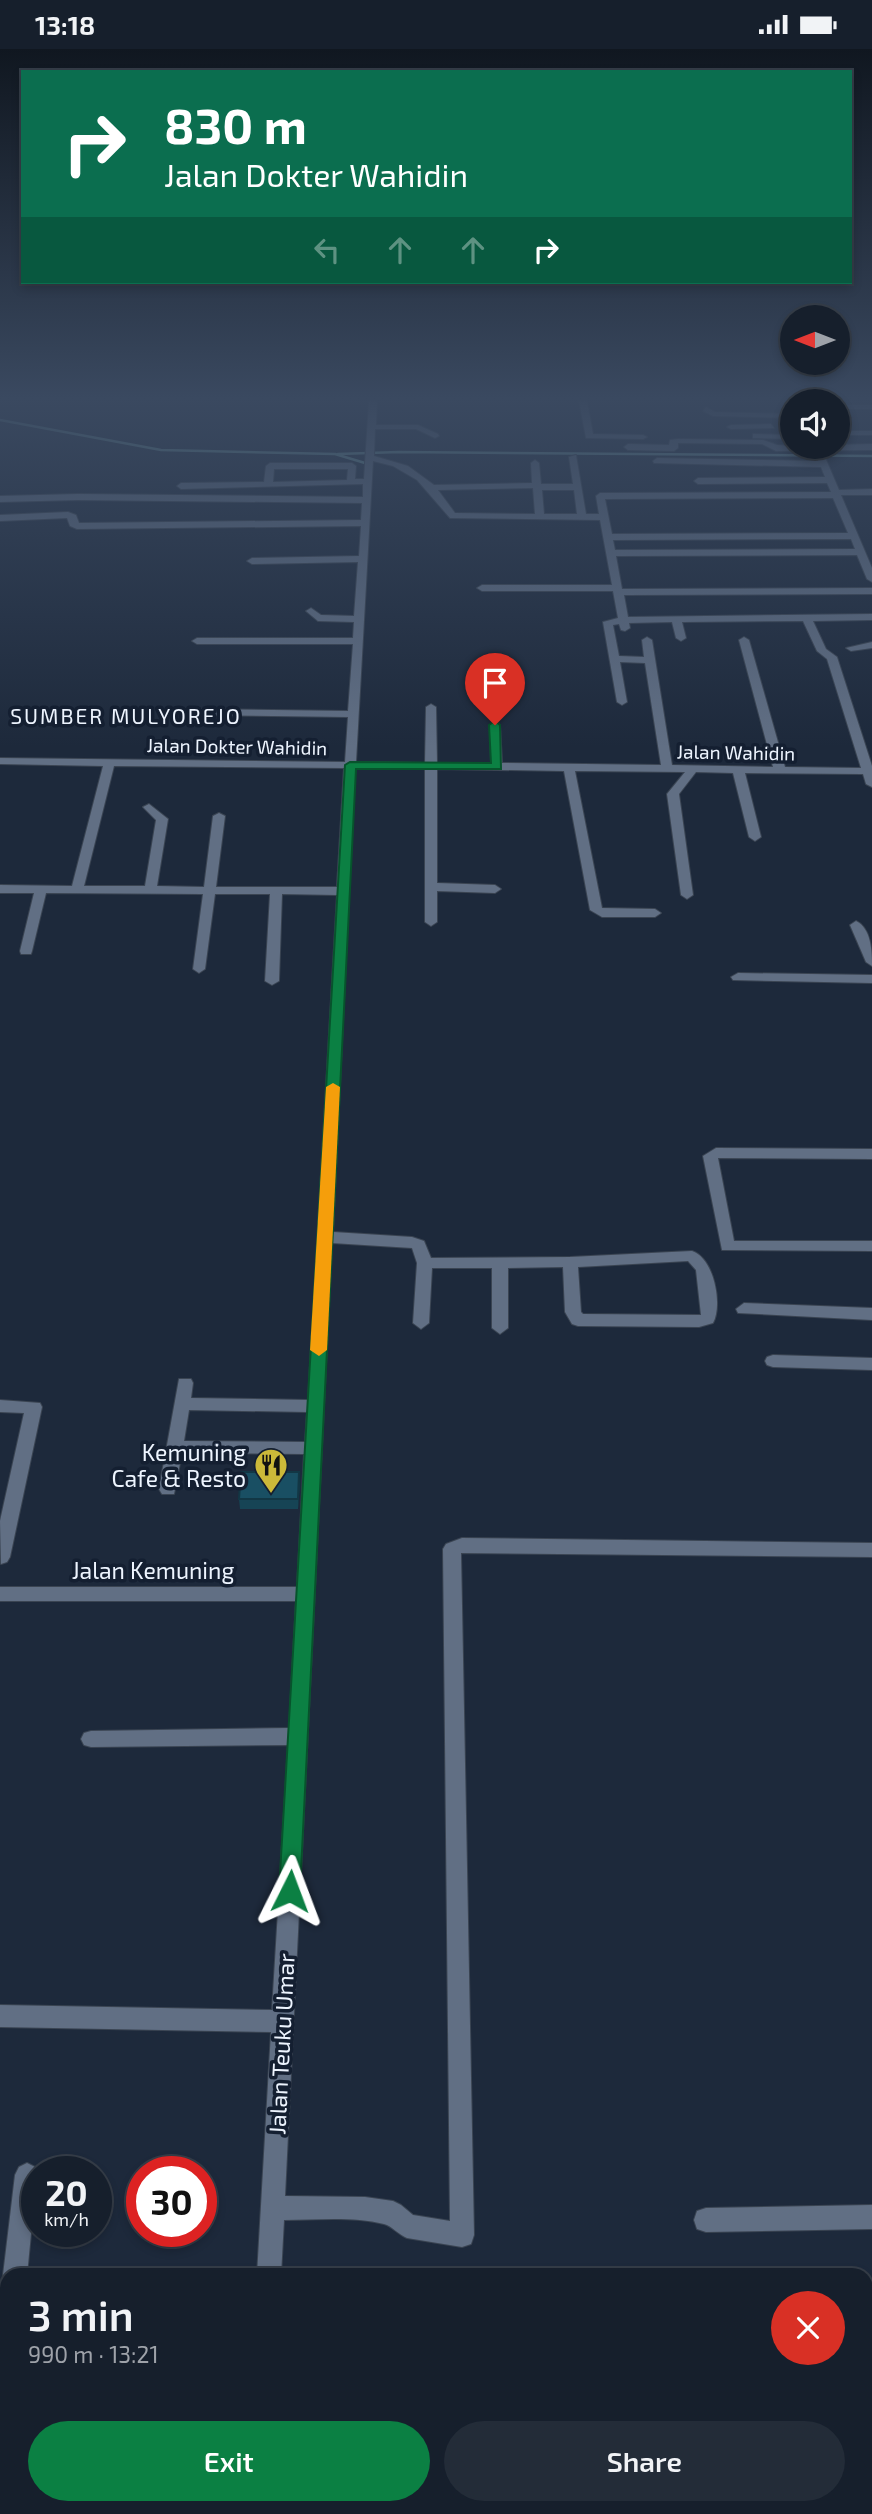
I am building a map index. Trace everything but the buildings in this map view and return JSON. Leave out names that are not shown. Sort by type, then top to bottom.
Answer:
[{"type":"street","points":[[0,518],[45,516]]},
{"type":"street","points":[[71,516],[73,517],[72,524],[77,526],[187,519],[366,523]]},
{"type":"street","name":"Jalan Teuku Umar","points":[[269,2268],[350,765],[366,516]]},
{"type":"street","points":[[845,516],[870,567],[872,579]]},
{"type":"street","points":[[540,517],[603,517],[624,623]]},
{"type":"street","points":[[607,537],[872,544]]},
{"type":"street","points":[[610,553],[857,544]]},
{"type":"street","points":[[252,561],[363,559]]},
{"type":"street","points":[[482,588],[872,591]]},
{"type":"street","points":[[311,611],[318,618],[360,619]]},
{"type":"street","points":[[622,702],[608,622],[872,617]]},
{"type":"street","points":[[807,618],[822,651],[832,657],[872,784]]},
{"type":"street","points":[[676,619],[681,638]]},
{"type":"street","points":[[647,639],[667,769]]},
{"type":"street","points":[[744,640],[780,770]]},
{"type":"street","points":[[197,641],[358,641]]},
{"type":"street","points":[[851,649],[872,645]]},
{"type":"street","points":[[615,659],[650,660]]},
{"type":"street","points":[[431,922],[432,707]]},
{"type":"street","points":[[190,712],[354,714]]},
{"type":"street","points":[[495,725],[497,767]]},
{"type":"street","name":"Jalan Dokter Wahidin","points":[[0,761],[600,768]]},
{"type":"street","points":[[77,889],[109,762]]},
{"type":"street","points":[[569,768],[597,910],[602,913],[655,913]]},
{"type":"street","name":"Jalan Wahidin","points":[[600,768],[870,771]]},
{"type":"street","points":[[687,895],[673,794],[693,769]]},
{"type":"street","points":[[738,769],[748,798],[755,837]]},
{"type":"street","points":[[149,807],[162,819],[150,890]]},
{"type":"street","points":[[199,969],[219,816]]},
{"type":"street","points":[[432,887],[495,888]]},
{"type":"street","points":[[0,889],[344,891]]},
{"type":"street","points":[[26,951],[41,889]]},
{"type":"street","points":[[272,981],[276,890]]},
{"type":"street","points":[[856,925],[872,962]]},
{"type":"street","points":[[738,977],[872,979]]},
{"type":"street","points":[[872,1154],[716,1153],[710,1156],[727,1246],[872,1246]]},
{"type":"street","points":[[325,1237],[412,1242],[419,1245],[425,1263],[421,1323]]},
{"type":"street","points":[[425,1263],[570,1262],[692,1256],[704,1268],[709,1314],[707,1319],[699,1321],[579,1319],[573,1312],[570,1262]]},
{"type":"street","points":[[500,1262],[500,1328]]},
{"type":"street","points":[[744,1309],[872,1314]]},
{"type":"street","points":[[773,1361],[872,1364]]},
{"type":"street","points":[[168,1489],[185,1383]]},
{"type":"street","points":[[181,1404],[316,1406]]},
{"type":"street","points":[[0,1406],[34,1407],[1,1557]]},
{"type":"street","points":[[174,1447],[313,1448]]},
{"type":"street","points":[[272,2208],[365,2209],[393,2213],[407,2226],[462,2235],[452,1549],[462,1545],[872,1550]]},
{"type":"street","name":"Jalan Kemuning","points":[[0,1594],[305,1594]]},
{"type":"street","points":[[91,1739],[298,1736]]},
{"type":"street","points":[[0,2016],[283,2021]]},
{"type":"street","points":[[706,2220],[872,2217]]},
{"type":"street","points":[[16,2268],[21,2225]]},
{"type":"slow traffic","points":[[319,1350],[333,1087]]},
{"type":"place","name":"Kemuning Cafe & Resto","points":[[271,1495]]},
{"type":"district","name":"SUMBER MULYOREJO","points":[[126,715]]},
{"type":"route","points":[[290,1891],[350,765],[497,767],[495,725]]}]
